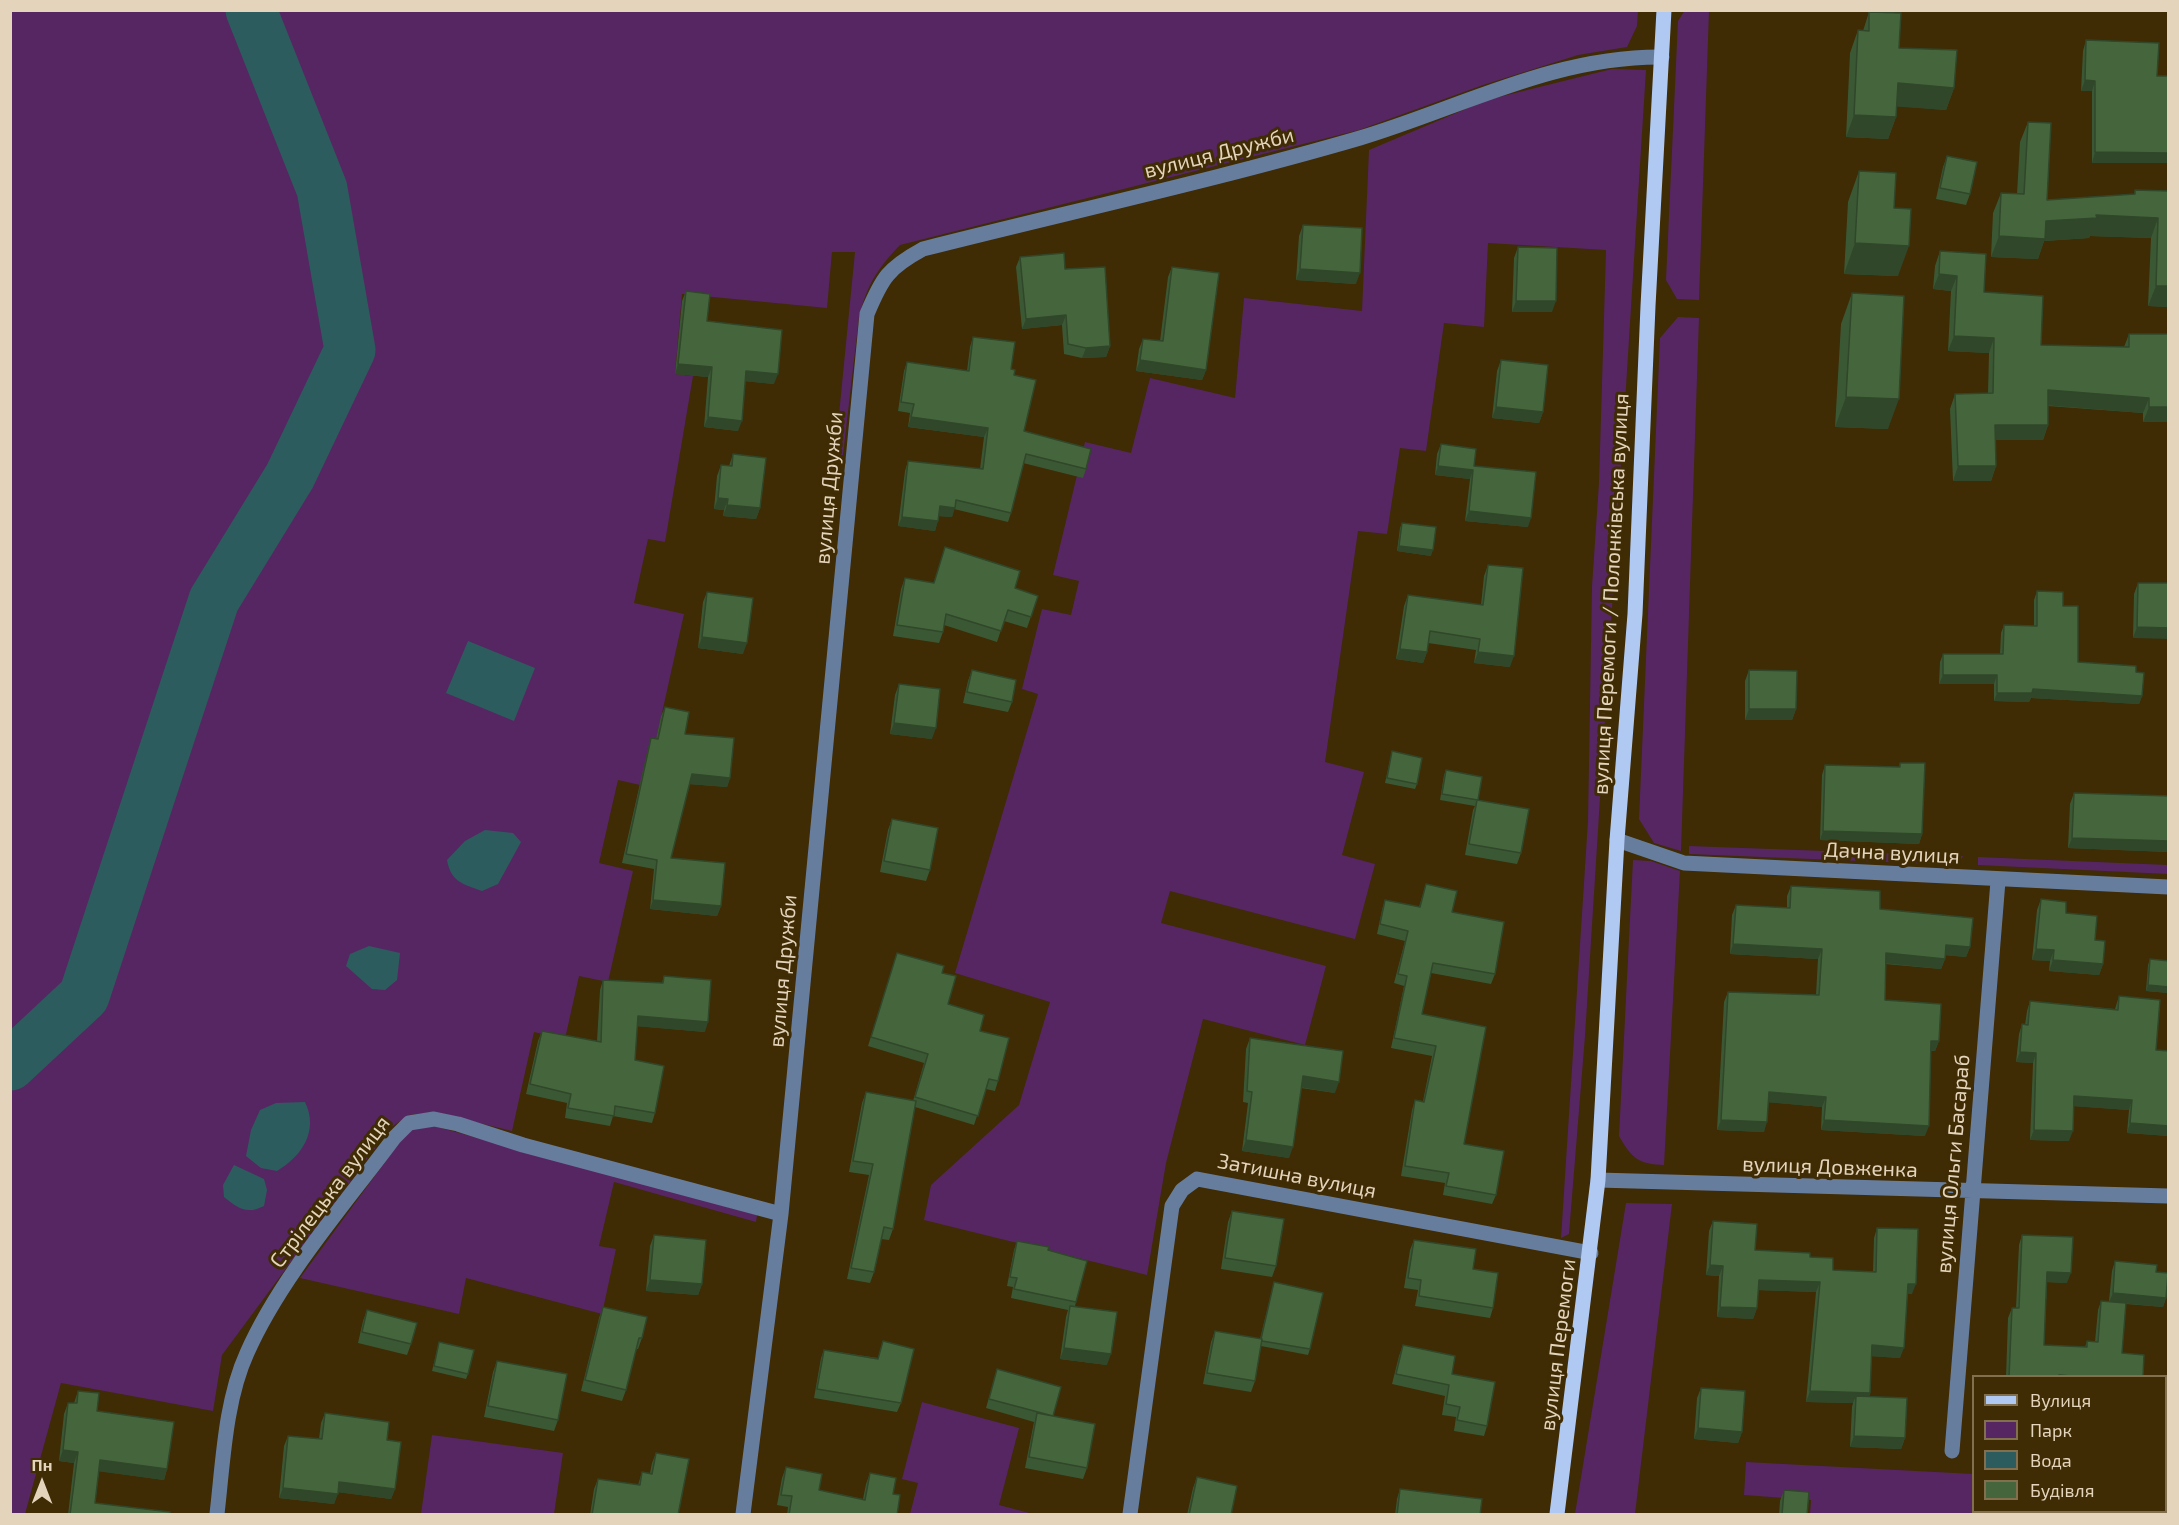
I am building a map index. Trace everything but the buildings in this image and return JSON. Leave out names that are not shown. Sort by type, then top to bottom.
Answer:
[{"type":"main road","name":"вулиця Перемоги / Полонківська вулиця","points":[[1598,1180],[1617,840],[1635,614],[1664,10]]},
{"type":"main road","name":"вулиця Перемоги","points":[[1557,1515],[1591,1253],[1598,1180]]},
{"type":"street","name":"вулиця Дружби","points":[[743,1515],[782,1214],[867,314],[880,284],[897,263],[923,249],[1362,137],[1486,92],[1582,65],[1623,57],[1662,57]]},
{"type":"street","name":"Дачна вулиця","points":[[1617,840],[1684,862],[1998,880],[2169,887]]},
{"type":"street","name":"вулиця Ольги Басараб","points":[[1952,1451],[1971,1192],[1998,880]]},
{"type":"street","name":"Стрілецька вулиця","points":[[217,1515],[227,1423],[246,1354],[294,1274],[394,1138],[409,1123],[434,1119],[458,1124],[523,1145],[782,1214]]},
{"type":"street","name":"Затишна вулиця","points":[[1130,1515],[1172,1206],[1182,1190],[1197,1179],[1591,1253]]},
{"type":"street","name":"вулиця Довженка","points":[[1598,1180],[2169,1196]]},
{"type":"green space","points":[[1685,10],[1709,11],[1699,300],[1677,299],[1666,280],[1678,21]]},
{"type":"green space","points":[[10,11],[1638,11],[1637,26],[1627,47],[1578,55],[1483,85],[1359,130],[900,245],[874,278],[859,317],[843,455],[835,455],[855,252],[832,252],[827,308],[682,294],[675,374],[693,376],[665,542],[648,539],[634,603],[684,614],[654,749],[648,748],[640,785],[618,780],[599,863],[633,871],[608,982],[579,976],[565,1039],[534,1032],[512,1131],[433,1112],[409,1115],[390,1128],[222,1355],[213,1411],[61,1383],[25,1514],[11,1514]]},
{"type":"green space","points":[[1612,69],[1646,70],[1585,1036],[1569,1234],[1561,1238],[1588,821],[1592,586],[1599,483],[1606,250],[1488,243],[1484,327],[1444,323],[1426,451],[1400,448],[1387,534],[1358,531],[1325,762],[1364,772],[1342,855],[1375,864],[1355,939],[1170,891],[1161,923],[1326,966],[1305,1045],[1203,1019],[1166,1163],[1147,1275],[924,1220],[931,1185],[1019,1105],[1050,1002],[955,973],[1038,694],[1022,689],[1042,609],[1071,615],[1079,581],[1053,575],[1085,442],[1131,453],[1150,378],[1235,398],[1244,298],[1362,311],[1369,150],[1487,100]]},
{"type":"green space","points":[[1678,317],[1699,318],[1681,851],[1654,843],[1639,819],[1660,338]]},
{"type":"green space","points":[[1689,846],[1963,856],[1958,865],[1689,854]]},
{"type":"green space","points":[[1978,857],[2168,865],[2168,874],[1978,865]]},
{"type":"green space","points":[[1633,860],[1651,861],[1680,871],[1664,1165],[1637,1159],[1619,1136]]},
{"type":"green space","points":[[434,1126],[757,1215],[756,1222],[614,1182],[599,1246],[616,1249],[602,1314],[466,1278],[459,1314],[300,1278],[399,1143],[412,1130]]},
{"type":"green space","points":[[1626,1203],[1672,1204],[1635,1514],[1575,1514]]},
{"type":"green space","points":[[922,1402],[1019,1428],[999,1505],[1033,1514],[910,1514],[918,1483],[902,1479]]},
{"type":"green space","points":[[432,1435],[563,1453],[554,1514],[421,1514]]},
{"type":"green space","points":[[1746,1462],[1972,1474],[1972,1513],[2122,1514],[1810,1514],[1811,1500],[1744,1495]]},
{"type":"water","points":[[468,641],[535,668],[514,721],[446,693]]},
{"type":"water","points":[[485,830],[513,833],[521,842],[498,884],[482,891],[455,878],[447,860],[465,841]]},
{"type":"water","points":[[369,946],[400,953],[397,980],[385,990],[372,989],[346,966],[350,954]]},
{"type":"water","points":[[305,1102],[309,1113],[309,1133],[306,1142],[294,1158],[277,1171],[261,1168],[246,1156],[251,1130],[260,1110],[276,1103]]},
{"type":"water","points":[[234,1165],[264,1179],[267,1190],[264,1206],[252,1210],[242,1209],[224,1197],[223,1185]]},
{"type":"waterway","points":[[10,1065],[84,996],[214,600],[290,476],[350,350],[322,189],[251,10]]}]
